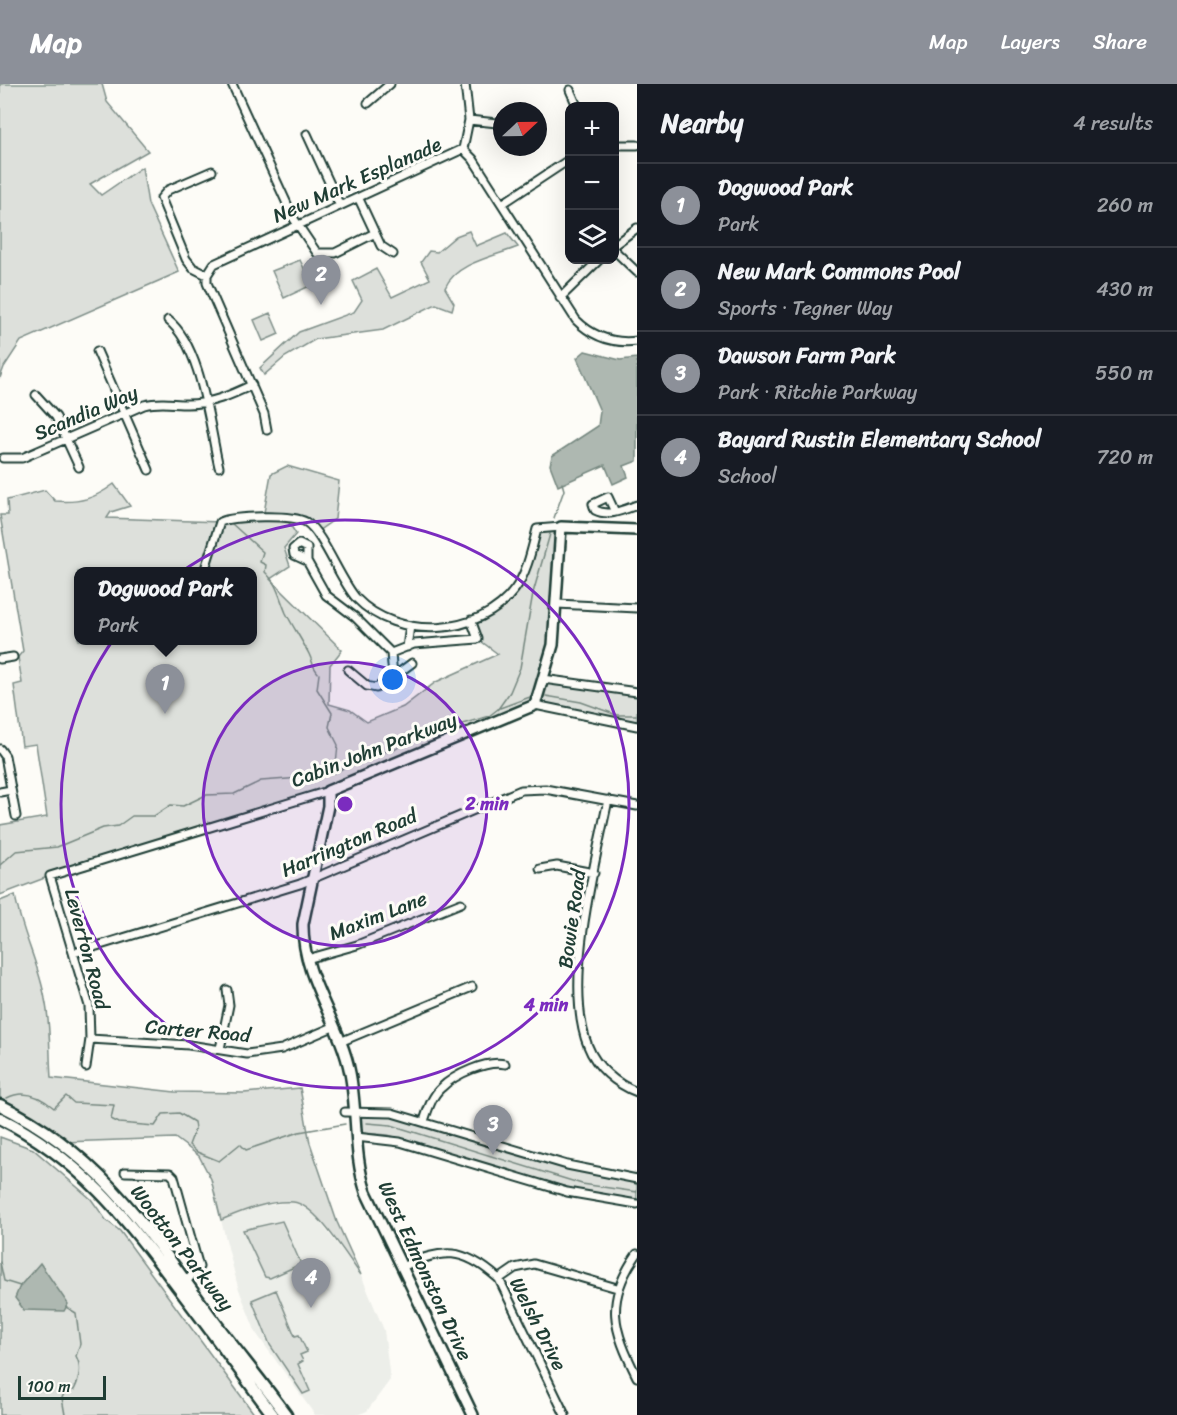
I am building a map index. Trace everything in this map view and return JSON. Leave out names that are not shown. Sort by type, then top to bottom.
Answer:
[{"type":"main road","name":"Wootton Parkway","points":[[0,1105],[64,1142],[94,1168],[150,1231],[183,1285],[273,1415]]},
{"type":"main road","name":"Wootton Parkway","points":[[0,1118],[46,1145],[104,1194],[183,1285],[286,1415]]},
{"type":"street","points":[[232,84],[298,225],[317,253],[325,255],[335,253],[375,233]]},
{"type":"street","points":[[368,103],[390,84]]},
{"type":"street","points":[[463,149],[470,120],[465,84]]},
{"type":"street","points":[[570,90],[575,102]]},
{"type":"street","points":[[470,120],[493,123]]},
{"type":"street","points":[[307,134],[340,206]]},
{"type":"street","points":[[619,145],[637,146]]},
{"type":"street","name":"New Mark Esplanade","points":[[207,275],[214,264],[221,260],[359,199],[463,149],[473,159],[560,298],[583,327],[598,336],[624,342],[637,341]]},
{"type":"street","points":[[502,204],[565,162]]},
{"type":"street","points":[[212,171],[168,190],[160,198],[186,260],[193,268],[207,275],[207,283],[252,385],[267,430]]},
{"type":"street","points":[[359,199],[381,246],[393,254]]},
{"type":"street","points":[[619,241],[637,228]]},
{"type":"street","points":[[619,254],[637,272]]},
{"type":"street","points":[[560,298],[595,264]]},
{"type":"street","points":[[168,320],[180,330],[188,346],[219,466]]},
{"type":"street","points":[[97,351],[149,470]]},
{"type":"street","name":"Scandia Way","points":[[3,458],[22,458],[124,413],[155,402],[204,402],[224,398],[252,385]]},
{"type":"street","points":[[36,395],[56,417],[79,467]]},
{"type":"street","points":[[615,512],[637,506]]},
{"type":"street","points":[[206,567],[220,522],[227,519],[286,518],[305,522],[357,599],[384,617],[414,627],[440,628],[471,620],[507,598],[516,588],[526,567],[537,529],[561,526],[637,530]]},
{"type":"street","points":[[561,526],[553,645],[535,705],[549,710],[637,726]]},
{"type":"street","points":[[307,561],[330,599],[356,617],[391,653],[393,677]]},
{"type":"street","points":[[557,604],[637,608]]},
{"type":"street","points":[[391,653],[410,645],[478,639],[471,620]]},
{"type":"street","points":[[410,645],[414,627]]},
{"type":"street","points":[[0,659],[13,657]]},
{"type":"street","points":[[348,670],[372,688],[393,677],[412,663]]},
{"type":"street","points":[[543,679],[637,692]]},
{"type":"street","name":"Cabin John Parkway","points":[[50,876],[328,791],[535,705]]},
{"type":"street","points":[[0,749],[5,756],[16,816]]},
{"type":"street","name":"Harrington Road","points":[[74,953],[300,884],[521,790],[545,789],[637,806]]},
{"type":"street","points":[[0,792],[11,790]]},
{"type":"street","name":"West Edmonston Drive","points":[[328,791],[328,806],[303,924],[307,959],[350,1072],[350,1112],[356,1137],[360,1175],[366,1192],[473,1415]]},
{"type":"street","name":"Bowie Road","points":[[609,800],[580,958],[583,1032],[595,1060],[607,1074],[623,1086],[637,1092]]},
{"type":"street","points":[[540,870],[556,866],[594,873]]},
{"type":"street","name":"Leverton Road","points":[[50,876],[88,1006],[90,1039],[86,1067]]},
{"type":"street","name":"Maxim Lane","points":[[307,959],[357,945],[461,903]]},
{"type":"street","points":[[340,1042],[472,987]]},
{"type":"street","points":[[220,1049],[229,1005],[227,990]]},
{"type":"street","name":"Carter Road","points":[[90,1039],[220,1049],[248,1054],[272,1052],[333,1027]]},
{"type":"street","points":[[424,1121],[440,1089],[453,1079],[494,1062],[505,1064]]},
{"type":"street","points":[[350,1112],[392,1113],[567,1165],[637,1179]]},
{"type":"street","points":[[356,1137],[400,1142],[567,1192],[637,1204]]},
{"type":"street","points":[[125,1172],[170,1173],[174,1177],[199,1267],[183,1285]]},
{"type":"street","name":"Welsh Drive","points":[[402,1267],[425,1256],[451,1252],[463,1255],[484,1266],[498,1280],[565,1415]]},
{"type":"street","points":[[637,1254],[624,1271],[617,1288],[614,1309],[616,1330],[637,1377]]},
{"type":"street","points":[[498,1280],[515,1268],[534,1264],[617,1288]]},
{"type":"shaded area","points":[[0,84],[102,84],[107,102],[148,151],[90,184],[101,195],[142,167],[148,204],[179,272],[21,341],[4,367],[0,378]]},
{"type":"shaded area","points":[[469,231],[476,246],[507,233],[518,247],[466,266],[457,272],[445,288],[454,303],[452,310],[436,304],[383,330],[316,339],[285,357],[264,375],[260,368],[299,332],[354,312],[362,300],[353,281],[376,269],[392,297],[430,279],[421,262],[429,251],[437,252],[456,236]]},
{"type":"shaded area","points":[[300,260],[312,285],[284,298],[272,271]]},
{"type":"shaded area","points":[[270,313],[279,334],[263,341],[254,320]]},
{"type":"shaded area","points":[[585,351],[620,360],[637,358],[637,461],[624,466],[628,477],[613,484],[605,465],[558,486],[550,465],[552,456],[598,426],[600,411],[577,358]]},
{"type":"shaded area","points":[[287,466],[339,481],[335,519],[315,533],[305,522],[286,518],[296,534],[284,548],[290,566],[270,579],[342,650],[330,665],[329,704],[350,710],[367,722],[403,707],[436,682],[498,654],[478,639],[471,620],[491,609],[516,588],[537,529],[561,527],[557,604],[543,679],[637,692],[637,726],[535,705],[360,779],[50,876],[0,895],[0,825],[47,817],[36,744],[22,746],[14,685],[22,683],[18,657],[23,651],[0,515],[8,515],[7,500],[45,490],[55,501],[79,500],[100,493],[114,484],[130,506],[111,512],[107,518],[220,522],[263,518],[271,474]]},
{"type":"shaded area","points":[[15,895],[21,922],[39,973],[47,1009],[51,1078],[175,1092],[244,1093],[300,1088],[310,1143],[337,1222],[361,1275],[321,1221],[302,1205],[293,1202],[274,1203],[221,1220],[211,1179],[199,1156],[175,1138],[64,1142],[0,1105],[0,901]]},
{"type":"shaded area","points":[[361,1114],[393,1116],[637,1182],[637,1202],[600,1197],[388,1135],[363,1133],[359,1128]]},
{"type":"shaded area","points":[[0,1137],[33,1149],[91,1199],[106,1220],[120,1231],[255,1415],[0,1415]]},
{"type":"shaded area","points":[[294,1202],[314,1214],[361,1275],[384,1330],[390,1380],[367,1411],[357,1415],[315,1415],[256,1333],[238,1287],[221,1220],[253,1207]]},
{"type":"shaded area","points":[[282,1221],[301,1264],[270,1278],[265,1277],[243,1230]]},
{"type":"shaded area","points":[[40,1263],[68,1304],[64,1311],[24,1310],[15,1298],[20,1286]]},
{"type":"shaded area","points":[[276,1290],[295,1336],[299,1335],[307,1352],[300,1355],[303,1361],[298,1364],[310,1391],[303,1394],[270,1345],[252,1300]]},
{"type":"waterway","points":[[554,518],[564,490],[562,483]]},
{"type":"waterway","points":[[231,523],[263,552],[260,562],[266,565],[265,572],[275,586],[286,613],[319,674],[317,689],[332,713],[329,727],[338,745],[335,773]]},
{"type":"waterway","points":[[0,865],[16,851],[57,847],[103,828],[118,826],[132,816],[154,816],[171,805],[183,806],[206,795],[234,794],[261,781],[301,778],[329,770],[335,773],[368,753],[393,751],[409,740],[489,716],[498,709],[510,692],[520,668],[533,593],[550,534]]},
{"type":"waterway","points":[[546,696],[581,702],[617,715],[637,715]]},
{"type":"waterway","points":[[500,708],[530,697]]},
{"type":"waterway","points":[[7,1098],[20,1094],[32,1095],[54,1108],[66,1096],[74,1103],[114,1105],[111,1119],[119,1123],[155,1126],[163,1114],[179,1113],[194,1122],[195,1129],[189,1145],[197,1152],[219,1161],[240,1144],[246,1150],[299,1132],[345,1124]]},
{"type":"waterway","points":[[367,1123],[391,1125],[582,1184],[637,1192]]},
{"type":"waterway","points":[[0,1262],[4,1281],[20,1286]]},
{"type":"waterway","points":[[65,1415],[62,1398],[65,1391],[74,1390],[77,1382],[79,1369],[76,1356],[80,1344],[76,1313],[66,1307]]},
{"type":"place","name":"New Mark Commons Pool","points":[[321,305]]},
{"type":"place","name":"Dogwood Park","points":[[165,714]]},
{"type":"place","name":"Dawson Farm Park","points":[[493,1155]]},
{"type":"place","name":"Bayard Rustin Elementary School","points":[[311,1308]]}]
